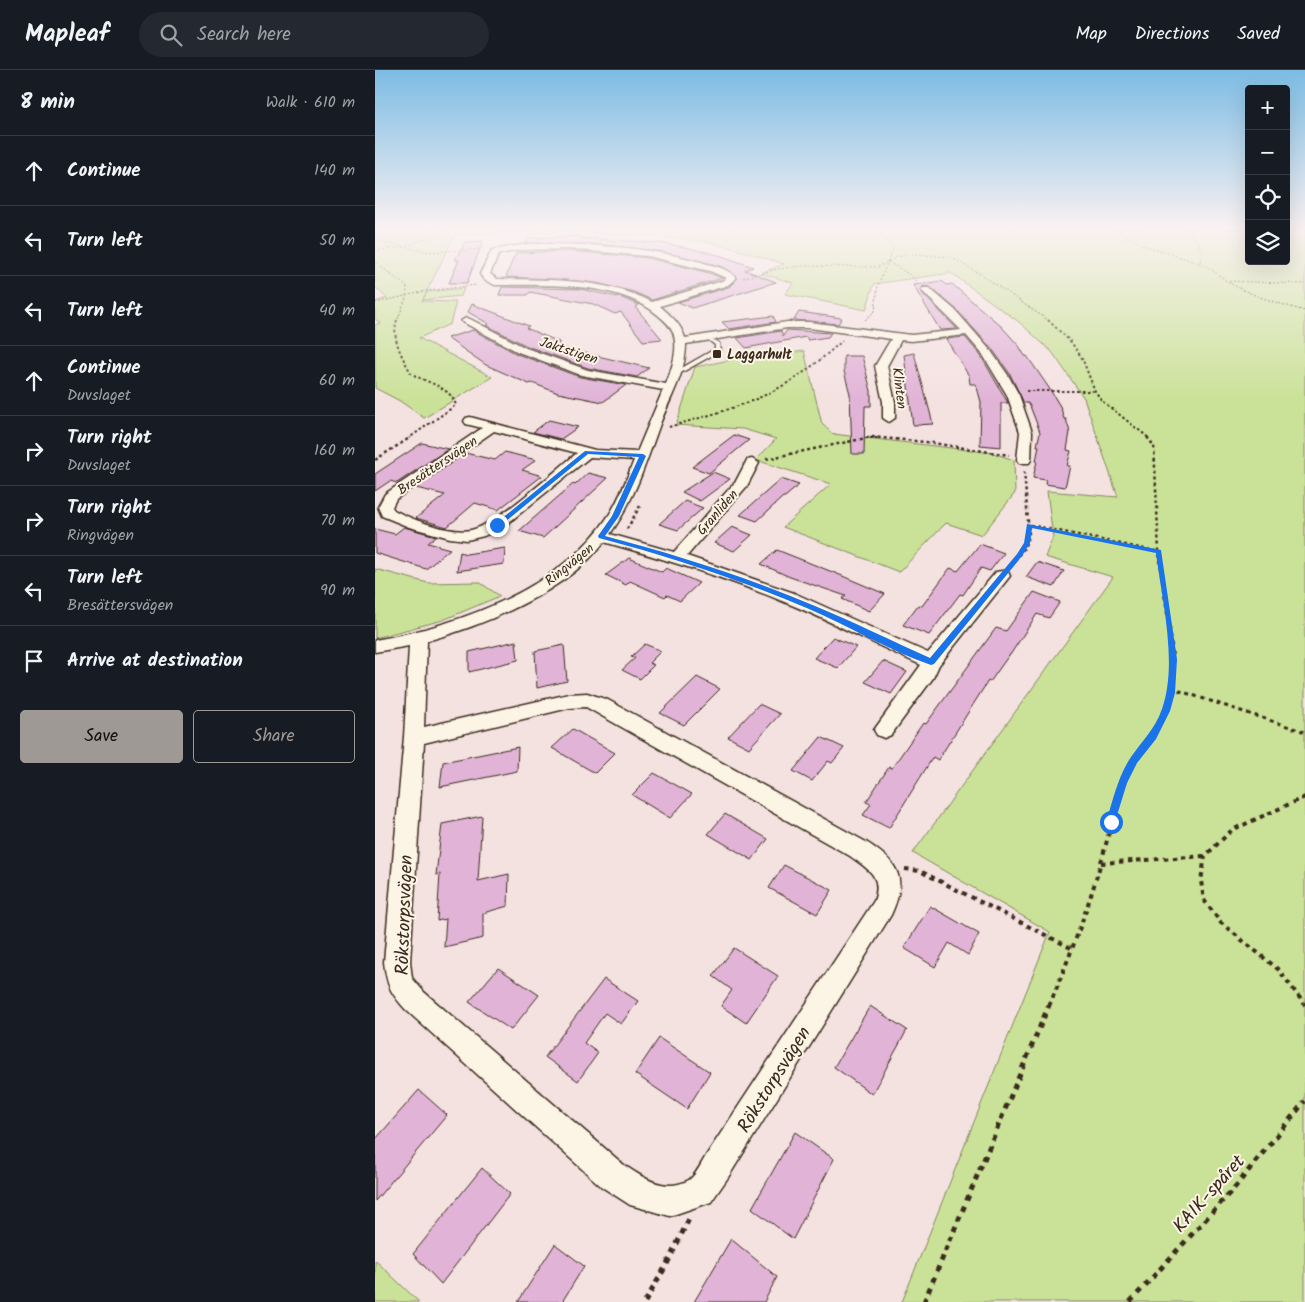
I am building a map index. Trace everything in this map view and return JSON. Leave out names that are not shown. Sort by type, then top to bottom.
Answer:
[{"type":"street","points":[[581,285],[629,296],[651,306],[670,320],[680,335],[681,342],[787,325],[809,325],[911,338],[968,332]]},
{"type":"street","points":[[651,306],[719,285]]},
{"type":"street","points":[[925,290],[951,312],[987,352],[1011,392],[1026,432],[1025,460]]},
{"type":"street","name":"Jaktstigen","points":[[466,321],[523,350],[585,373],[672,381]]},
{"type":"street","name":"Klinten","points":[[889,418],[889,402],[881,366],[897,337]]},
{"type":"street","name":"Ringvägen","points":[[375,646],[418,637],[460,625],[494,611],[530,593],[610,539],[615,516],[643,456],[672,381],[681,342]]},
{"type":"street","name":"Bresättersvägen","points":[[470,421],[587,452],[643,456]]},
{"type":"street","name":"Bresättersvägen","points":[[492,427],[390,497],[385,507],[387,513],[454,534],[469,535],[484,531],[497,525],[587,452]]},
{"type":"street","name":"Granliden","points":[[678,557],[742,483],[751,463]]},
{"type":"street","points":[[610,539],[678,557],[813,607],[931,662]]},
{"type":"street","points":[[884,730],[926,673],[931,662],[1002,576]]},
{"type":"street","name":"Rökstorpsvägen","points":[[418,637],[413,700],[414,737],[397,962],[399,984],[415,1001],[613,1176],[641,1194],[671,1201],[700,1190],[718,1165],[883,906],[889,887],[886,873]]},
{"type":"street","points":[[414,737],[569,701],[587,700],[601,705],[858,849],[872,858],[886,873]]},
{"type":"lane","points":[[672,381],[718,350],[717,344],[708,338]]},
{"type":"path","points":[[375,460],[448,412],[456,404],[455,399],[445,390],[414,376],[408,368],[398,344],[395,329],[407,295],[407,287],[405,285]]},
{"type":"path","points":[[375,303],[407,295],[468,285]]},
{"type":"path","points":[[669,426],[751,401],[768,393],[818,362],[855,331],[875,311],[878,285]]},
{"type":"path","points":[[920,285],[925,290]]},
{"type":"path","points":[[924,1302],[1073,949],[1101,863],[1123,783],[1133,761],[1153,736],[1165,711],[1171,688],[1173,659],[1159,552],[1154,446],[1147,437],[1115,412],[1095,391],[1082,358],[1067,338],[1041,314],[998,285]]},
{"type":"path","points":[[1237,285],[1265,300],[1305,311]]},
{"type":"path","points":[[1011,392],[1095,391]]},
{"type":"path","points":[[666,435],[673,418]]},
{"type":"path","points":[[751,463],[850,440],[871,437],[992,451],[1025,460],[1025,494],[1029,525],[1027,543],[1002,576]]},
{"type":"path","points":[[610,539],[633,520],[641,504]]},
{"type":"path","points":[[1029,525],[1159,552]]},
{"type":"path","points":[[1171,688],[1305,732]]},
{"type":"path","points":[[1305,797],[1232,830],[1205,856],[1201,881],[1204,900],[1221,923],[1279,970],[1305,1004]]},
{"type":"path","points":[[1101,863],[1205,856]]},
{"type":"path","points":[[886,873],[901,869],[920,872],[1073,949]]},
{"type":"path","name":"KAIK-spåret","points":[[1130,1302],[1235,1187],[1305,1101]]},
{"type":"path","points":[[645,1302],[683,1232],[700,1190]]},
{"type":"green space","points":[[375,285],[430,285],[422,301],[456,302],[450,324],[419,338],[492,377],[424,418],[400,401],[375,388],[375,325],[380,323],[375,319],[375,302],[387,298]]},
{"type":"green space","points":[[791,285],[874,285],[866,310],[785,294]]},
{"type":"green space","points":[[968,285],[1305,285],[1305,1302],[902,1302],[1050,932],[913,853],[1113,577],[1045,557],[1053,537],[1047,491],[1118,497],[1084,398],[1052,352],[1019,322]]},
{"type":"green space","points":[[464,288],[461,296],[423,300],[427,292]]},
{"type":"green space","points":[[804,351],[822,424],[833,434],[993,453],[1014,460],[1015,493],[982,535],[946,523],[899,572],[783,527],[831,484],[756,460],[776,439],[743,429],[676,425],[695,367],[730,360],[739,354],[756,358]]},
{"type":"green space","points":[[375,569],[428,583],[479,582],[500,596],[443,620],[375,638]]},
{"type":"green space","points":[[375,1260],[419,1302],[375,1302]]},
{"type":"building","points":[[607,285],[698,285],[652,300],[634,292]]},
{"type":"building","points":[[765,285],[692,308],[678,302],[729,287]]},
{"type":"building","points":[[913,285],[954,285],[1001,326],[1019,346],[1025,356],[1027,356],[1061,408],[1070,432],[1067,450],[1071,451],[1067,466],[1070,466],[1065,487],[1045,484],[1046,480],[1033,478],[1040,432],[1030,406],[1028,403],[1024,403],[1010,374],[993,350],[956,309],[930,287],[923,286],[920,291],[957,329],[940,330]]},
{"type":"building","points":[[502,287],[580,289],[622,298],[639,305],[635,307],[662,339],[643,341],[621,312],[615,314],[593,304],[530,292],[528,295],[499,295]]},
{"type":"building","points":[[472,304],[529,326],[526,328],[559,342],[559,347],[649,368],[637,377],[588,368],[527,346],[486,325],[489,324],[468,312]]},
{"type":"building","points":[[799,312],[842,318],[838,324],[794,320]]},
{"type":"building","points":[[773,316],[776,322],[729,329],[722,322]]},
{"type":"building","points":[[473,330],[517,354],[580,377],[626,385],[603,402],[558,393],[532,383],[529,384],[486,365],[447,338]]},
{"type":"building","points":[[787,330],[831,333],[828,337],[808,340],[806,337],[746,348],[737,338],[781,331],[783,336]]},
{"type":"building","points":[[965,337],[981,356],[1008,403],[1001,403],[1001,447],[980,445],[981,402],[976,384],[970,384],[969,376],[946,339]]},
{"type":"building","points":[[914,353],[933,424],[913,425],[904,355]]},
{"type":"building","points":[[844,356],[862,356],[871,391],[871,406],[865,406],[864,454],[852,454],[850,394],[844,371]]},
{"type":"building","points":[[549,420],[578,427],[561,439],[533,432]]},
{"type":"building","points":[[734,435],[749,440],[709,473],[692,467]]},
{"type":"building","points":[[422,443],[448,449],[397,483],[390,481],[375,491],[375,474]]},
{"type":"building","points":[[505,452],[536,460],[522,470],[542,476],[498,510],[475,503],[447,527],[416,518],[445,495],[416,488],[465,453],[495,460]]},
{"type":"building","points":[[713,472],[730,479],[700,501],[682,492]]},
{"type":"building","points":[[588,473],[608,478],[543,538],[519,531],[573,484],[575,485]]},
{"type":"building","points":[[781,479],[799,485],[757,521],[740,515]]},
{"type":"building","points":[[685,501],[703,508],[678,530],[659,524]]},
{"type":"building","points":[[404,527],[436,536],[428,543],[450,549],[426,569],[375,553],[375,529],[395,534]]},
{"type":"building","points":[[732,527],[752,535],[734,551],[714,543]]},
{"type":"building","points":[[980,544],[1004,553],[990,571],[981,568],[963,595],[960,594],[929,635],[903,625],[918,605],[922,606],[950,568],[958,571]]},
{"type":"building","points":[[505,548],[504,564],[457,571],[460,552],[466,554]]},
{"type":"building","points":[[777,550],[885,594],[869,611],[842,599],[846,596],[790,577],[761,564]]},
{"type":"building","points":[[629,558],[662,572],[666,568],[699,583],[680,601],[667,595],[665,597],[630,581],[626,585],[606,575]]},
{"type":"building","points":[[1037,562],[1064,571],[1054,587],[1026,577]]},
{"type":"building","points":[[1034,592],[1060,602],[1049,618],[1037,614],[1010,655],[990,682],[988,681],[938,760],[933,757],[889,828],[863,815],[871,804],[866,802],[889,767],[892,768],[923,723],[926,724],[996,628],[1006,631]]},
{"type":"building","points":[[833,637],[856,647],[838,668],[814,658]]},
{"type":"building","points":[[516,641],[518,660],[469,672],[469,652]]},
{"type":"building","points":[[645,644],[661,651],[649,663],[654,665],[640,679],[622,670],[635,658],[631,657]]},
{"type":"building","points":[[564,645],[567,681],[537,688],[535,651]]},
{"type":"building","points":[[883,661],[907,672],[891,694],[865,682]]},
{"type":"building","points":[[697,677],[720,689],[684,725],[660,713]]},
{"type":"building","points":[[759,704],[780,714],[749,748],[728,737]]},
{"type":"building","points":[[573,729],[615,753],[595,773],[552,748]]},
{"type":"building","points":[[821,737],[844,748],[832,763],[828,761],[812,781],[793,771]]},
{"type":"building","points":[[518,747],[517,771],[440,787],[443,762]]},
{"type":"building","points":[[654,773],[692,794],[670,818],[632,795]]},
{"type":"building","points":[[725,814],[768,839],[752,860],[708,834]]},
{"type":"building","points":[[482,816],[478,881],[509,874],[508,906],[483,913],[483,938],[444,947],[446,919],[437,921],[440,874],[436,875],[442,824]]},
{"type":"building","points":[[784,865],[832,890],[817,914],[769,888]]},
{"type":"building","points":[[930,906],[979,934],[968,955],[949,943],[935,967],[904,948]]},
{"type":"building","points":[[734,948],[778,976],[746,1023],[721,1006],[732,990],[713,976]]},
{"type":"building","points":[[498,968],[539,995],[511,1030],[469,1002]]},
{"type":"building","points":[[604,979],[638,1001],[621,1024],[605,1013],[584,1043],[598,1053],[578,1081],[545,1057]]},
{"type":"building","points":[[870,1006],[907,1030],[872,1094],[834,1067]]},
{"type":"building","points":[[659,1038],[710,1072],[687,1109],[635,1074]]},
{"type":"building","points":[[419,1090],[447,1115],[375,1201],[375,1140]]},
{"type":"building","points":[[795,1132],[834,1159],[793,1239],[752,1208]]},
{"type":"building","points":[[482,1168],[510,1194],[441,1284],[413,1254]]},
{"type":"building","points":[[731,1239],[777,1277],[764,1302],[694,1302]]},
{"type":"building","points":[[555,1244],[584,1266],[562,1302],[518,1302]]},
{"type":"place","name":"Laggarhult","points":[[717,354]]},
{"type":"route","points":[[497,525],[587,452],[643,456],[615,516],[601,536],[678,557],[764,588],[813,607],[931,662],[1019,555],[1027,543],[1029,525],[1159,552],[1173,659],[1171,693],[1153,736],[1133,761],[1123,783],[1111,822]]}]
